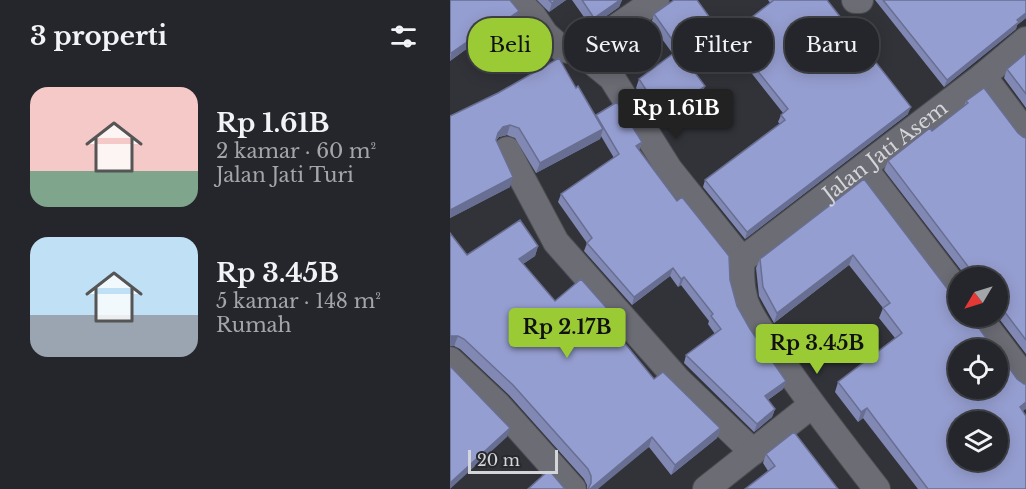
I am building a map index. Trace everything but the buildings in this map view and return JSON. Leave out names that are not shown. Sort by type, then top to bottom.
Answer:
[{"type":"street","points":[[517,0],[533,16],[545,34],[564,49]]},
{"type":"street","points":[[630,18],[656,0]]},
{"type":"street","points":[[855,0],[860,0]]},
{"type":"street","name":"Jalan Jati Asem","points":[[742,260],[983,76],[1026,40]]},
{"type":"street","points":[[605,72],[612,78],[669,169],[742,260],[741,287],[755,321],[812,405],[877,489]]},
{"type":"street","points":[[983,76],[1026,133]]},
{"type":"street","points":[[507,150],[556,242],[679,381],[753,452]]},
{"type":"street","points":[[864,168],[948,278]]},
{"type":"street","points":[[986,327],[1026,379]]},
{"type":"street","points":[[450,360],[498,405],[573,489]]},
{"type":"street","points":[[706,489],[812,405]]}]
